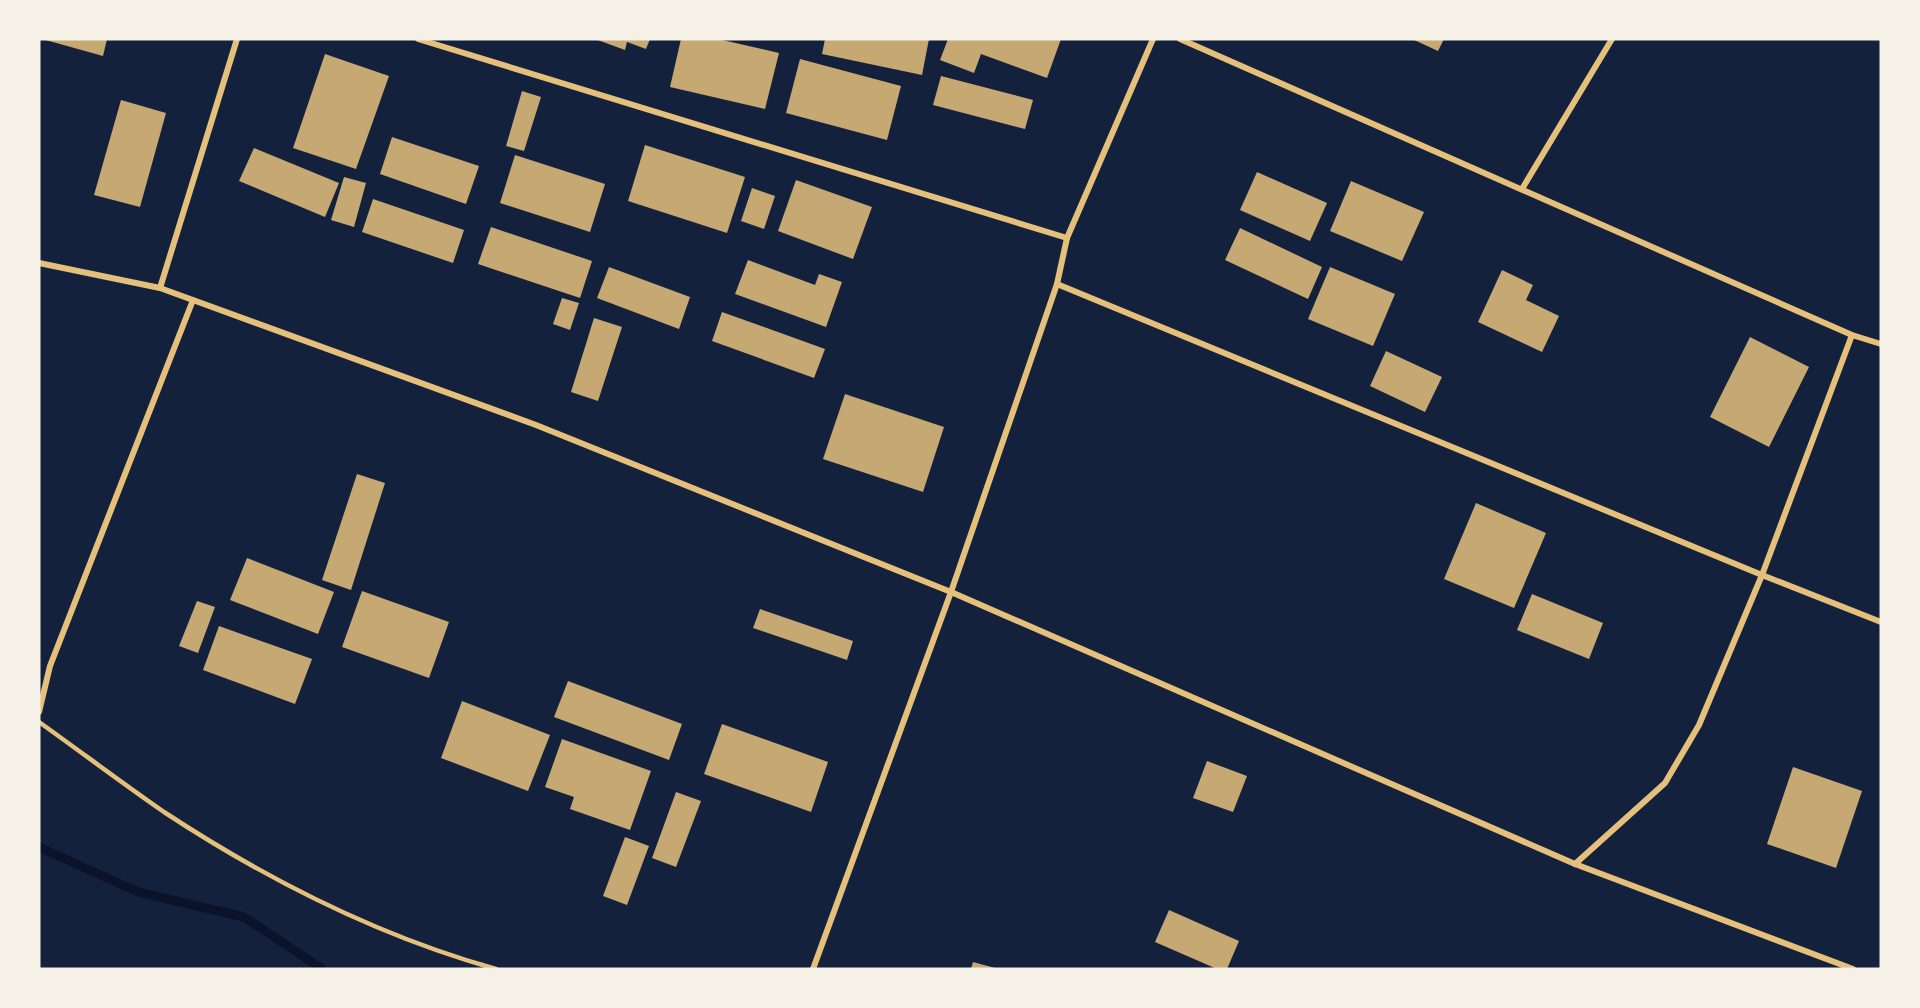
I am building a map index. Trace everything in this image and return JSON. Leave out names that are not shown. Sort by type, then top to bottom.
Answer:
[{"type":"street","points":[[160,288],[237,39]]},
{"type":"street","points":[[418,39],[1068,238]]},
{"type":"street","points":[[813,969],[951,592],[1057,284],[1068,238],[1154,39]]},
{"type":"street","points":[[1180,39],[1852,335],[1881,344]]},
{"type":"street","points":[[1522,189],[1612,39]]},
{"type":"street","points":[[39,263],[160,288],[536,425],[951,592],[1575,864],[1853,969]]},
{"type":"street","points":[[1057,284],[1762,576],[1881,622]]},
{"type":"street","points":[[39,712],[50,666],[194,300]]},
{"type":"street","points":[[1575,864],[1665,783],[1699,725],[1762,576],[1852,335]]},
{"type":"lane","points":[[39,722],[165,812],[288,886],[379,928],[496,969]]},
{"type":"building","points":[[42,39],[107,39],[103,56]]},
{"type":"building","points":[[595,39],[650,39],[646,49],[627,42],[625,50]]},
{"type":"building","points":[[681,39],[718,39],[779,53],[765,109],[670,87]]},
{"type":"building","points":[[825,39],[929,39],[922,75],[822,54]]},
{"type":"building","points":[[948,39],[1061,39],[1047,78],[981,54],[974,73],[940,60]]},
{"type":"building","points":[[1412,39],[1444,39],[1438,51]]},
{"type":"building","points":[[325,54],[389,76],[356,169],[293,148]]},
{"type":"building","points":[[800,59],[901,86],[887,140],[786,113]]},
{"type":"building","points":[[941,76],[1033,100],[1025,129],[933,105]]},
{"type":"building","points":[[522,91],[541,97],[524,151],[506,146]]},
{"type":"building","points":[[121,100],[166,113],[140,207],[94,195]]},
{"type":"building","points":[[392,137],[479,166],[466,204],[380,174]]},
{"type":"building","points":[[645,145],[745,177],[727,233],[628,201]]},
{"type":"building","points":[[254,148],[339,183],[325,217],[239,181]]},
{"type":"building","points":[[515,155],[605,184],[590,232],[500,203]]},
{"type":"building","points":[[1257,172],[1327,203],[1310,241],[1240,210]]},
{"type":"building","points":[[344,177],[366,183],[354,227],[331,220]]},
{"type":"building","points":[[796,180],[872,207],[853,259],[778,231]]},
{"type":"building","points":[[1351,181],[1424,212],[1402,261],[1330,231]]},
{"type":"building","points":[[752,188],[775,196],[764,229],[741,221]]},
{"type":"building","points":[[373,199],[464,230],[453,263],[362,232]]},
{"type":"building","points":[[491,227],[592,261],[580,298],[478,264]]},
{"type":"building","points":[[1240,228],[1322,267],[1308,299],[1225,260]]},
{"type":"building","points":[[748,260],[815,285],[819,274],[842,282],[826,327],[735,294]]},
{"type":"building","points":[[609,267],[690,297],[679,329],[597,298]]},
{"type":"building","points":[[1330,267],[1395,294],[1373,346],[1308,319]]},
{"type":"building","points":[[1502,270],[1533,285],[1526,300],[1559,316],[1542,352],[1478,322]]},
{"type":"building","points":[[562,298],[579,303],[570,330],[553,324]]},
{"type":"building","points":[[722,312],[825,349],[814,378],[712,341]]},
{"type":"building","points":[[594,318],[622,327],[598,401],[571,392]]},
{"type":"building","points":[[1750,337],[1809,367],[1769,447],[1710,417]]},
{"type":"building","points":[[1386,351],[1442,377],[1425,412],[1370,386]]},
{"type":"building","points":[[845,394],[944,427],[923,492],[823,459]]},
{"type":"building","points":[[357,474],[385,483],[351,590],[322,580]]},
{"type":"building","points":[[1476,503],[1546,533],[1514,608],[1444,579]]},
{"type":"building","points":[[247,558],[334,592],[318,634],[230,600]]},
{"type":"building","points":[[362,591],[449,622],[429,678],[342,647]]},
{"type":"building","points":[[1532,594],[1603,623],[1589,659],[1517,630]]},
{"type":"building","points":[[197,601],[215,607],[198,653],[179,646]]},
{"type":"building","points":[[760,609],[853,641],[847,660],[753,628]]},
{"type":"building","points":[[219,626],[312,659],[295,704],[203,670]]},
{"type":"building","points":[[568,681],[682,724],[669,760],[554,717]]},
{"type":"building","points":[[462,701],[550,735],[528,791],[441,758]]},
{"type":"building","points":[[722,724],[828,762],[811,812],[704,774]]},
{"type":"building","points":[[562,739],[651,771],[630,830],[570,809],[574,797],[545,787]]},
{"type":"building","points":[[1207,761],[1247,776],[1233,812],[1193,798]]},
{"type":"building","points":[[1793,767],[1862,791],[1836,868],[1767,844]]},
{"type":"building","points":[[676,792],[701,801],[676,867],[652,858]]},
{"type":"building","points":[[625,837],[649,846],[627,905],[603,896]]},
{"type":"building","points":[[1169,910],[1239,941],[1227,969],[1217,969],[1155,942]]},
{"type":"building","points":[[973,962],[995,968],[995,969],[971,969]]},
{"type":"waterway","points":[[39,847],[138,892],[244,917],[322,969]]}]
